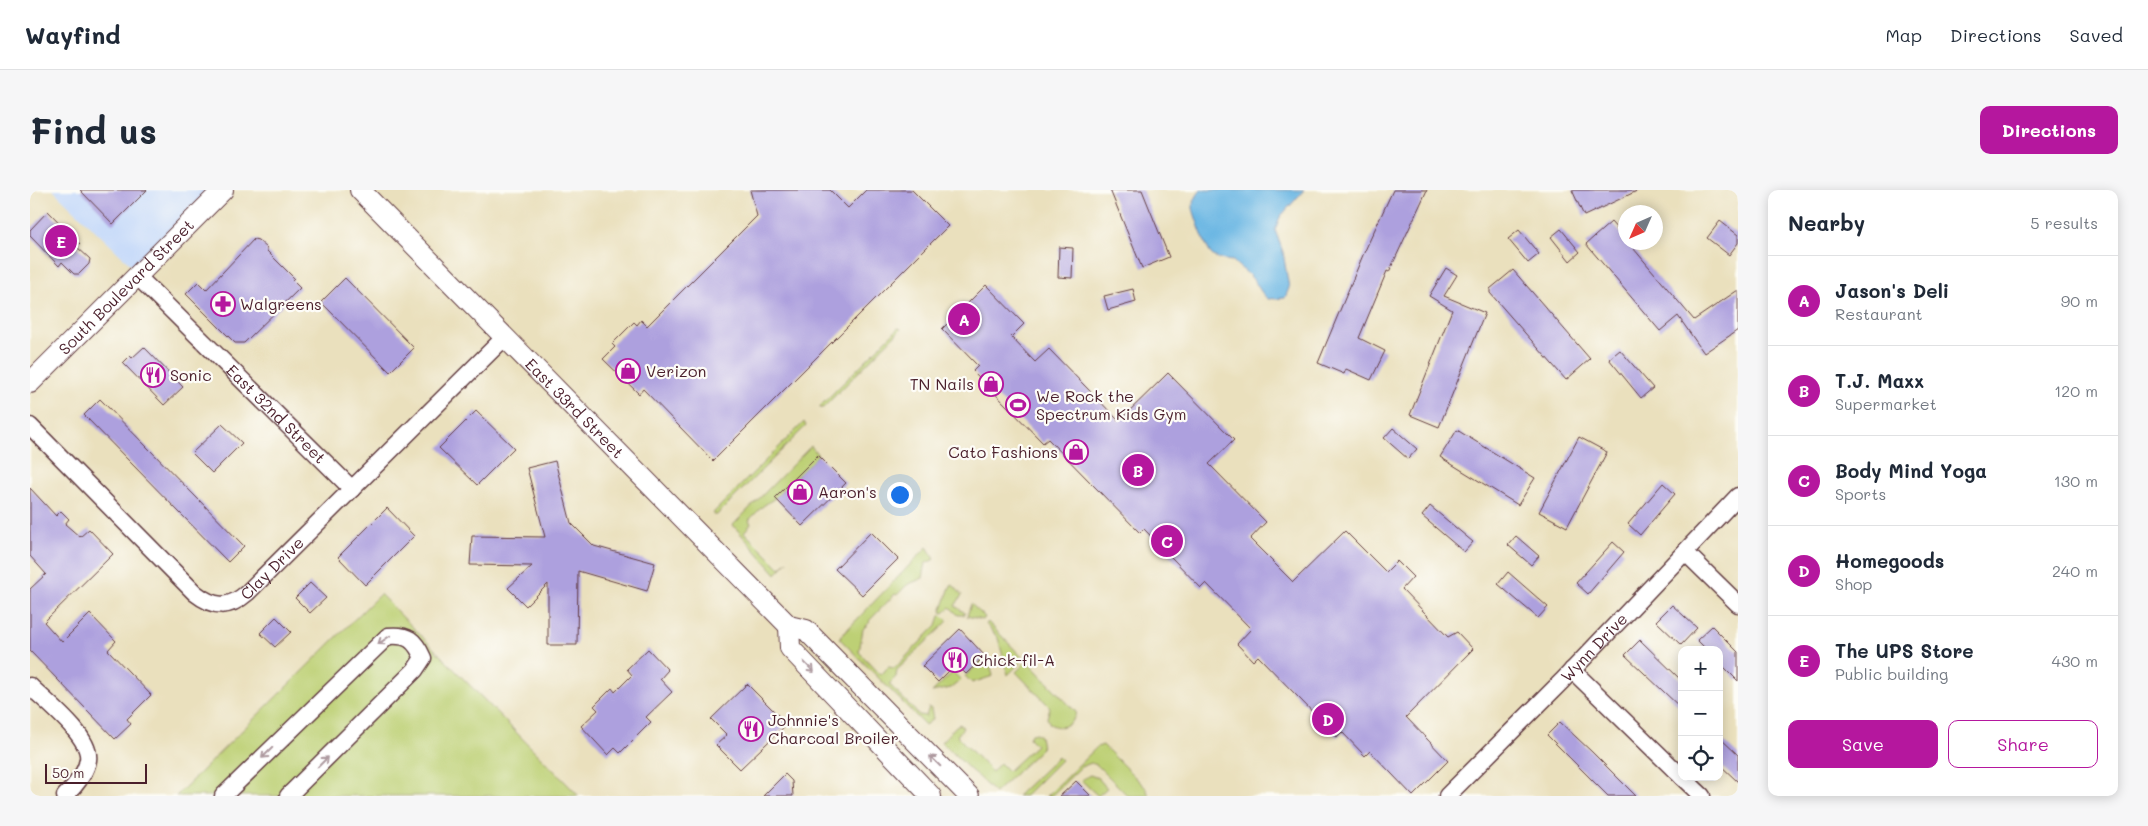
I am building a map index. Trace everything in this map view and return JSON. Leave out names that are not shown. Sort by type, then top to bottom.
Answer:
[{"type":"main road","name":"South Boulevard Street","points":[[30,383],[223,190]]},
{"type":"main road","name":"East 33rd Street","points":[[360,190],[789,626],[806,630],[969,796]]},
{"type":"main road","points":[[789,626],[790,648],[931,796]]},
{"type":"street","name":"East 32nd Street","points":[[138,276],[352,489]]},
{"type":"street","name":"Clay Drive","points":[[30,426],[195,593],[214,604],[224,606],[240,599],[505,338]]},
{"type":"street","name":"Wynn Drive","points":[[1447,796],[1572,670],[1738,496]]},
{"type":"street","points":[[1685,552],[1738,604]]},
{"type":"street","points":[[223,796],[388,636],[402,634],[417,644],[423,658],[416,670],[288,796]]},
{"type":"street","points":[[1572,670],[1678,773]]},
{"type":"street","points":[[30,686],[70,725],[86,747],[88,760],[85,768],[66,796]]},
{"type":"street","points":[[1686,781],[1702,796]]},
{"type":"shaded area","points":[[53,190],[209,190],[134,268]]},
{"type":"green space","points":[[898,328],[901,329],[823,408],[820,408],[820,406]]},
{"type":"green space","points":[[804,422],[806,426],[717,515],[713,515],[714,512]]},
{"type":"green space","points":[[811,446],[818,455],[775,498],[763,506],[749,520],[751,524],[744,532],[780,568],[788,561],[776,574],[733,525]]},
{"type":"green space","points":[[927,547],[935,559],[926,563],[923,578],[907,585],[897,595],[895,594],[869,621],[863,629],[859,652],[881,675],[888,667],[895,668],[937,625],[940,616],[942,615],[948,621],[897,670],[896,677],[889,684],[919,715],[926,716],[929,707],[931,709],[933,719],[925,725],[839,638]]},
{"type":"green space","points":[[953,585],[962,595],[955,606],[965,613],[964,615],[958,615],[950,607],[944,613],[941,612],[950,587]]},
{"type":"green space","points":[[380,594],[579,796],[176,796]]},
{"type":"green space","points":[[971,604],[985,617],[983,620],[967,616]]},
{"type":"green space","points":[[988,622],[1024,659],[1008,675],[998,638],[986,624]]},
{"type":"green space","points":[[988,655],[993,676],[972,683],[965,676]]},
{"type":"green space","points":[[1026,662],[1076,712],[1070,723],[1058,727],[1050,724],[1047,718],[1050,707],[1016,672]]},
{"type":"green space","points":[[953,672],[961,680],[951,688],[932,692]]},
{"type":"green space","points":[[960,724],[963,728],[957,736],[992,772],[1000,763],[1008,771],[1036,745],[1029,738],[1031,734],[1036,733],[1040,736],[1042,748],[995,793],[941,742]]},
{"type":"green space","points":[[1103,745],[1146,788],[1149,796],[1128,796],[1097,765],[1091,763],[1081,767],[1051,796],[1047,796],[1097,747]]},
{"type":"green space","points":[[1058,757],[1061,760],[1025,796],[1017,796]]},
{"type":"green space","points":[[1090,775],[1098,778],[1107,788],[1098,796],[1081,780]]},
{"type":"water","points":[[1201,190],[1304,190],[1280,217],[1275,230],[1283,252],[1289,288],[1285,298],[1268,299],[1251,277],[1233,261],[1218,259],[1211,254],[1193,208],[1194,201]]},
{"type":"building","points":[[80,190],[147,190],[113,224]]},
{"type":"building","points":[[750,190],[830,190],[848,208],[866,190],[912,190],[948,226],[713,461],[643,389],[639,394],[603,359],[615,347],[612,344],[634,322],[637,325],[641,320],[647,326],[757,216]]},
{"type":"building","points":[[1110,190],[1142,190],[1169,257],[1142,268]]},
{"type":"building","points":[[1393,190],[1427,190],[1389,272],[1387,271],[1359,338],[1385,351],[1371,380],[1346,369],[1344,374],[1318,363],[1363,255]]},
{"type":"building","points":[[1572,190],[1639,190],[1584,216]]},
{"type":"building","points":[[48,211],[80,244],[77,247],[90,259],[89,264],[79,274],[74,274],[62,262],[59,266],[30,236],[30,230]]},
{"type":"building","points":[[1720,221],[1738,235],[1738,243],[1729,255],[1707,238]]},
{"type":"building","points":[[1611,222],[1618,230],[1618,250],[1635,250],[1694,320],[1738,290],[1738,330],[1704,353],[1678,316],[1660,331],[1586,244]]},
{"type":"building","points":[[1561,229],[1580,252],[1570,261],[1551,237]]},
{"type":"building","points":[[1519,230],[1539,254],[1528,263],[1508,239]]},
{"type":"building","name":"Walgreens","points":[[254,239],[267,248],[267,251],[294,278],[292,280],[300,288],[244,343],[235,343],[186,294],[198,282],[206,290]]},
{"type":"building","points":[[1059,247],[1073,248],[1072,278],[1058,277]]},
{"type":"building","points":[[1446,268],[1457,275],[1444,296],[1485,313],[1439,427],[1410,415],[1452,310],[1429,296]]},
{"type":"building","points":[[1513,270],[1590,359],[1566,380],[1490,293],[1490,289]]},
{"type":"building","points":[[345,278],[414,348],[390,372],[321,302]]},
{"type":"building","points":[[986,285],[1024,324],[1011,337],[1035,362],[1049,349],[1119,421],[1168,373],[1234,440],[1209,464],[1266,522],[1250,539],[1293,582],[1345,531],[1386,572],[1397,561],[1413,577],[1402,589],[1448,637],[1457,632],[1473,649],[1406,717],[1448,761],[1413,796],[1370,751],[1365,756],[1342,732],[1337,737],[1258,656],[1253,661],[1237,644],[1251,629],[1206,583],[1201,588],[1144,529],[1140,533],[1048,439],[1043,443],[973,371],[978,366],[942,329]]},
{"type":"building","points":[[1133,289],[1136,302],[1108,310],[1104,296]]},
{"type":"building","name":"Sonic","points":[[144,347],[183,387],[164,405],[123,363]]},
{"type":"building","points":[[1620,350],[1653,388],[1641,398],[1609,359]]},
{"type":"building","points":[[100,399],[244,546],[228,562],[84,415]]},
{"type":"building","points":[[476,411],[514,448],[477,485],[439,448]]},
{"type":"building","points":[[222,424],[242,443],[212,473],[192,453]]},
{"type":"building","points":[[1393,428],[1417,449],[1408,459],[1384,438]]},
{"type":"building","points":[[1457,430],[1535,478],[1518,505],[1440,457]]},
{"type":"building","points":[[1579,437],[1607,452],[1567,527],[1539,512]]},
{"type":"building","points":[[818,455],[846,483],[802,526],[775,498]]},
{"type":"building","points":[[555,461],[571,523],[594,546],[655,563],[647,591],[578,571],[577,645],[548,645],[548,584],[526,606],[508,588],[532,566],[470,565],[472,536],[545,537],[527,468]]},
{"type":"building","points":[[1663,483],[1675,494],[1640,535],[1628,524]]},
{"type":"building","points":[[30,488],[56,516],[61,511],[69,519],[65,524],[80,537],[89,529],[113,554],[44,622],[62,642],[90,614],[116,641],[108,650],[151,695],[127,719],[131,724],[115,739],[30,651],[30,589],[46,574],[30,556]]},
{"type":"building","points":[[1430,506],[1473,542],[1464,552],[1422,516]]},
{"type":"building","points":[[387,508],[414,536],[365,585],[338,557]]},
{"type":"building","points":[[871,532],[898,559],[862,595],[835,569]]},
{"type":"building","points":[[1516,536],[1539,556],[1531,565],[1508,545]]},
{"type":"building","points":[[1613,542],[1624,552],[1588,594],[1576,583]]},
{"type":"building","points":[[1508,572],[1548,607],[1538,618],[1498,584]]},
{"type":"building","points":[[310,583],[326,598],[310,613],[295,598]]},
{"type":"building","points":[[1672,605],[1697,628],[1681,645],[1656,621]]},
{"type":"building","points":[[276,617],[291,632],[275,647],[260,633]]},
{"type":"building","points":[[1712,626],[1738,652],[1738,681],[1723,666],[1723,646],[1703,646],[1697,640]]},
{"type":"building","name":"Chick-fil-A","points":[[960,629],[985,656],[966,674],[956,664],[938,682],[922,666]]},
{"type":"building","points":[[1640,640],[1678,677],[1678,705],[1625,655]]},
{"type":"building","points":[[648,649],[668,670],[660,679],[672,692],[646,717],[651,722],[620,753],[615,748],[608,755],[581,726],[598,710],[594,706],[612,688],[615,692],[632,675],[627,669]]},
{"type":"building","name":"Johnnie's Charcoal Broiler","points":[[747,684],[787,724],[740,769],[716,745],[727,735],[711,719]]},
{"type":"building","points":[[1560,722],[1636,796],[1608,796],[1547,735]]},
{"type":"building","points":[[1723,741],[1738,755],[1738,782],[1723,768]]},
{"type":"building","points":[[785,774],[792,781],[793,796],[763,796]]},
{"type":"building","points":[[1076,781],[1091,796],[1060,796]]},
{"type":"place","name":"The UPS Store","points":[[61,241]]},
{"type":"place","name":"Walgreens","points":[[223,304]]},
{"type":"place","name":"Jason's Deli","points":[[964,319]]},
{"type":"place","name":"Verizon","points":[[628,371]]},
{"type":"place","name":"Sonic","points":[[153,375]]},
{"type":"place","name":"TN Nails","points":[[991,384]]},
{"type":"place","name":"We Rock the Spectrum Kids Gym","points":[[1018,405]]},
{"type":"place","name":"Cato Fashions","points":[[1076,452]]},
{"type":"place","name":"T.J. Maxx","points":[[1138,470]]},
{"type":"place","name":"Aaron's","points":[[800,492]]},
{"type":"place","name":"Body Mind Yoga","points":[[1167,541]]},
{"type":"place","name":"Chick-fil-A","points":[[955,660]]},
{"type":"place","name":"Homegoods","points":[[1328,719]]},
{"type":"place","name":"Johnnie's Charcoal Broiler","points":[[751,729]]}]
